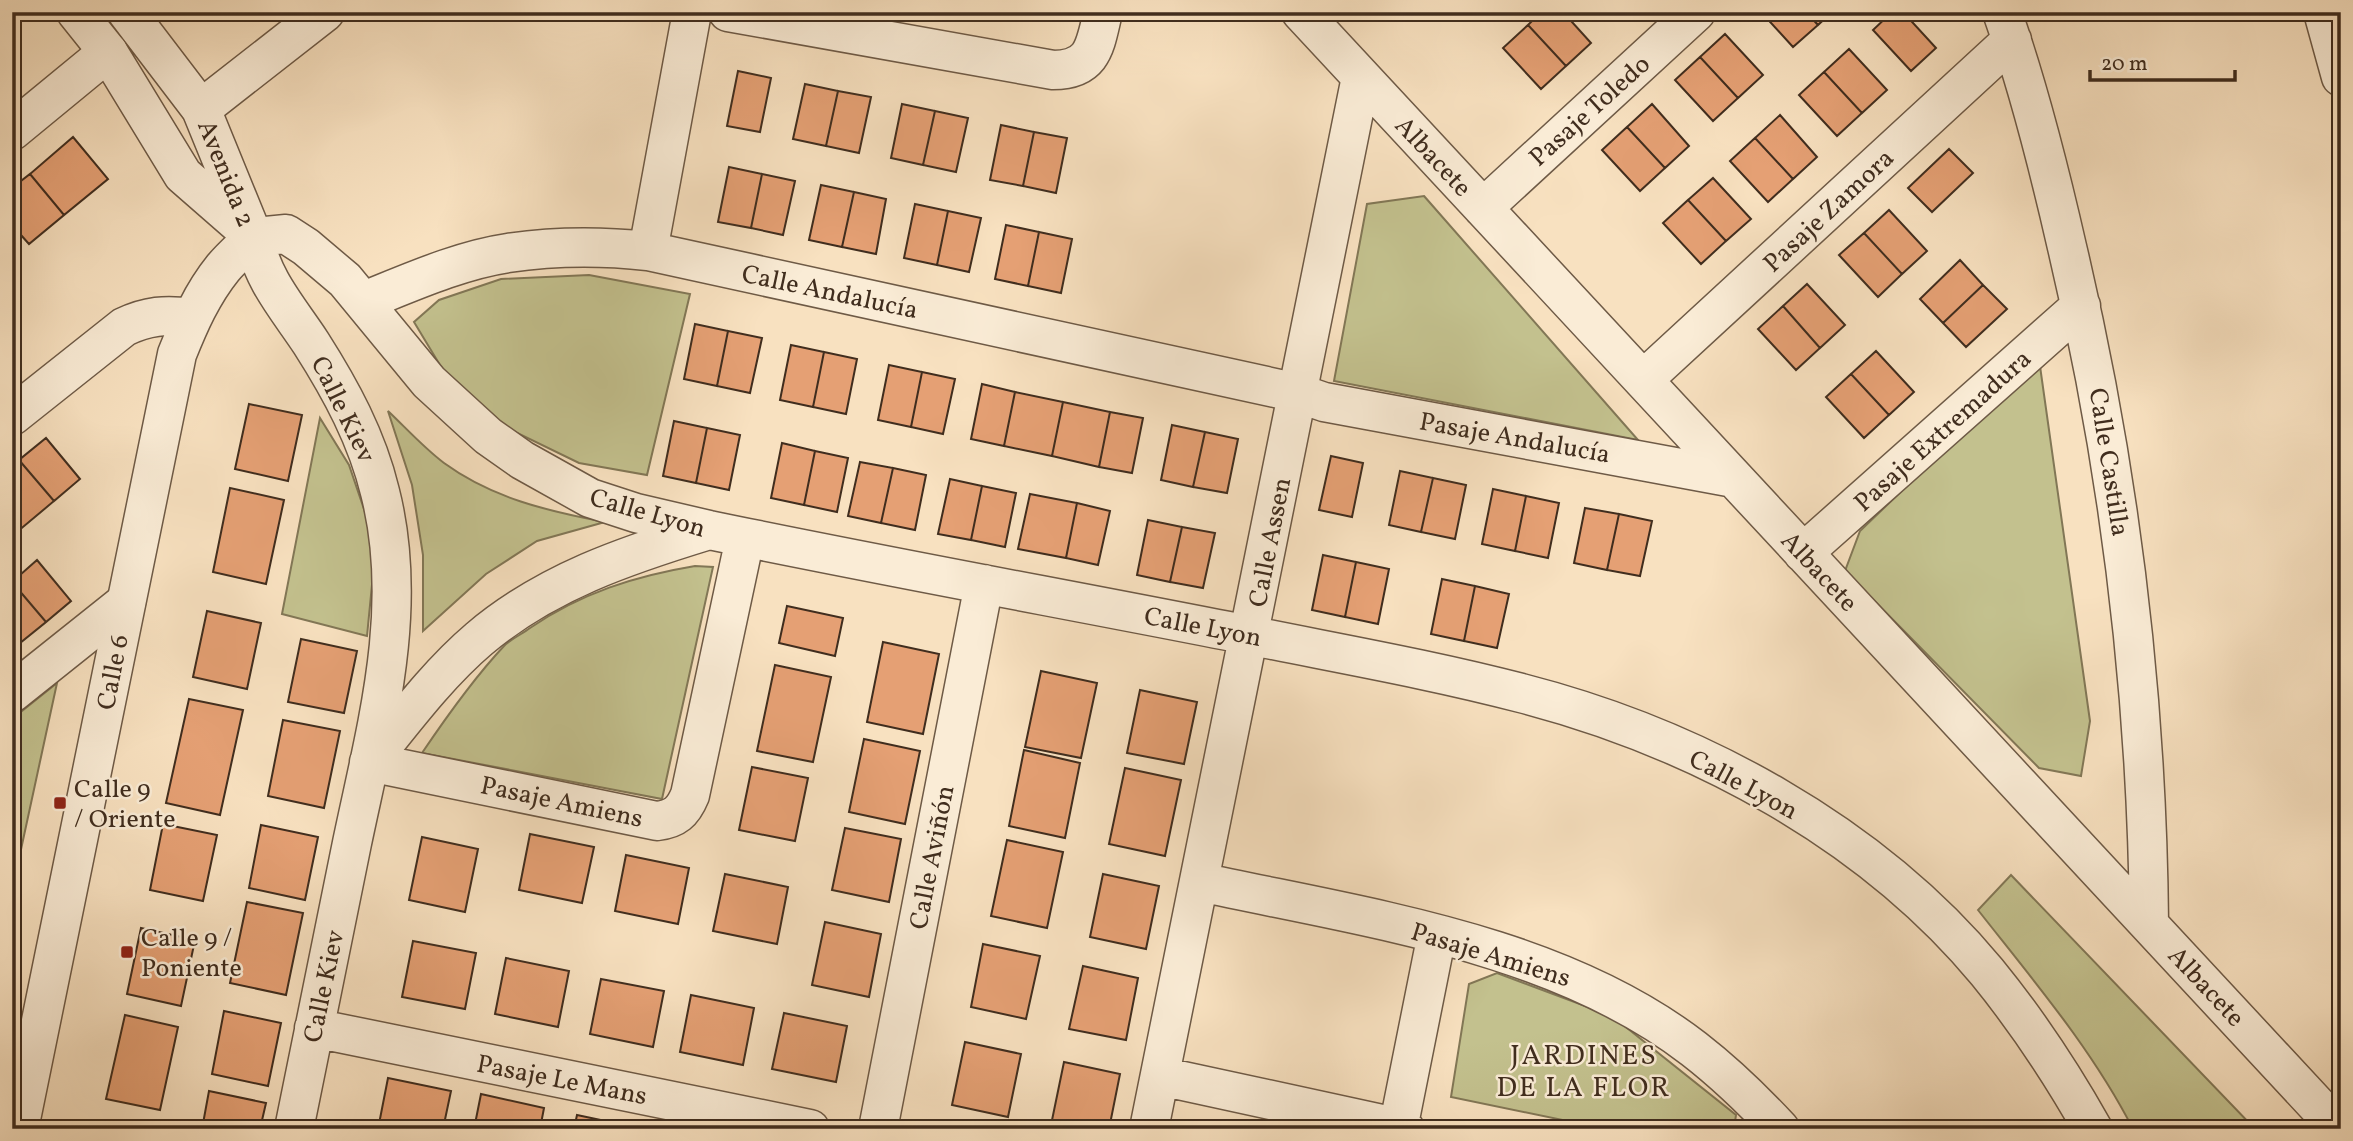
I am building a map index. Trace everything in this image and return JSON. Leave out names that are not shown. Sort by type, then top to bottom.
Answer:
[{"type":"street","name":"Avenida 2","points":[[76,12],[108,52],[183,175],[254,237]]},
{"type":"street","name":"Avenida 2","points":[[127,12],[201,109],[254,237]]},
{"type":"street","points":[[201,109],[325,12]]},
{"type":"street","points":[[648,251],[692,12]]},
{"type":"street","points":[[728,12],[1068,70],[1082,64],[1091,54],[1102,12]]},
{"type":"street","name":"Pasaje Toledo","points":[[1483,208],[1696,12]]},
{"type":"street","points":[[2323,12],[2341,77]]},
{"type":"street","name":"Albacete","points":[[1318,18],[1361,77],[2339,1129]]},
{"type":"street","name":"Calle Castilla","points":[[2007,26],[2057,204],[2081,306],[2114,476],[2132,608],[2146,781],[2149,923]]},
{"type":"street","name":"Pasaje Zamora","points":[[1643,380],[2007,26]]},
{"type":"street","points":[[12,131],[108,52]]},
{"type":"street","name":"Calle Assen","points":[[1149,1129],[1361,77]]},
{"type":"street","name":"Calle Lyon","points":[[254,237],[286,234],[306,247],[345,280],[429,382],[488,436],[522,460],[590,498],[636,513],[727,534],[1312,646],[1463,679],[1580,710],[1639,731],[1707,761],[1773,797],[1837,837],[1891,877],[1940,922],[1986,971],[2027,1024],[2069,1085],[2093,1129]]},
{"type":"street","name":"Calle 6","points":[[19,1129],[177,354],[191,318],[224,267],[254,237]]},
{"type":"street","name":"Calle Kiev","points":[[254,237],[258,259],[269,281],[342,393],[364,439],[380,492],[392,552],[392,608],[381,704],[294,1129]]},
{"type":"street","name":"Calle Andalucía","points":[[364,301],[454,268],[505,253],[603,246],[648,251],[1298,393]]},
{"type":"street","name":"Pasaje Extremadura","points":[[1803,553],[2081,306]]},
{"type":"street","points":[[12,416],[124,327],[142,318],[158,315],[191,318]]},
{"type":"street","name":"Pasaje Andalucía","points":[[1298,393],[1324,402],[1734,478]]},
{"type":"street","name":"Calle Kiev","points":[[369,762],[447,670],[479,639],[546,592],[589,572],[658,546],[727,534]]},
{"type":"street","name":"Pasaje Amiens","points":[[369,762],[657,821],[678,815],[686,807],[690,795],[727,534]]},
{"type":"street","name":"Calle Aviñón","points":[[878,1129],[984,584]]},
{"type":"street","points":[[12,693],[126,602]]},
{"type":"street","name":"Pasaje Amiens","points":[[1199,882],[1437,934],[1529,962],[1584,984],[1640,1013],[1693,1048],[1744,1091],[1780,1129]]},
{"type":"street","points":[[1160,1076],[1401,1128],[1437,934]]},
{"type":"street","name":"Pasaje Le Mans","points":[[314,1028],[810,1129]]},
{"type":"shaded area","points":[[1424,196],[1638,440],[1334,381],[1367,204]]},
{"type":"shaded area","points":[[589,275],[690,294],[647,475],[579,463],[511,430],[452,385],[414,322],[439,300],[501,279]]},
{"type":"shaded area","points":[[2039,359],[2090,721],[2081,776],[2039,768],[1845,571],[1860,531]]},
{"type":"shaded area","points":[[388,411],[444,463],[481,485],[541,508],[605,522],[537,541],[486,574],[423,631],[423,555],[412,485]]},
{"type":"shaded area","points":[[320,418],[349,465],[366,515],[374,564],[367,636],[282,614]]},
{"type":"shaded area","points":[[695,566],[713,567],[662,799],[422,753],[471,685],[513,639],[549,616],[589,596],[651,575]]},
{"type":"shaded area","points":[[57,683],[12,891],[12,719]]},
{"type":"shaded area","points":[[2011,875],[2255,1129],[2133,1129],[2117,1099],[2080,1043],[1978,910]]},
{"type":"shaded area","points":[[1497,973],[1612,1016],[1736,1115],[1734,1129],[1606,1129],[1451,1097],[1469,984]]},
{"type":"building","points":[[1541,12],[1563,12],[1591,43],[1566,66],[1528,25]]},
{"type":"building","points":[[1761,12],[1806,12],[1818,25],[1793,47]]},
{"type":"building","points":[[1806,12],[1832,12],[1818,25]]},
{"type":"building","points":[[1892,12],[1903,12],[1936,48],[1911,71],[1873,30]]},
{"type":"building","points":[[1528,25],[1566,66],[1541,89],[1503,48]]},
{"type":"building","points":[[1725,34],[1763,75],[1738,98],[1700,57]]},
{"type":"building","points":[[1849,49],[1887,90],[1862,113],[1824,72]]},
{"type":"building","points":[[1700,57],[1738,98],[1713,121],[1675,80]]},
{"type":"building","points":[[738,71],[771,78],[760,132],[727,126]]},
{"type":"building","points":[[1824,72],[1862,113],[1837,136],[1799,95]]},
{"type":"building","points":[[805,84],[838,91],[826,146],[793,139]]},
{"type":"building","points":[[838,91],[871,97],[859,153],[826,146]]},
{"type":"building","points":[[902,104],[935,111],[923,165],[891,158]]},
{"type":"building","points":[[1652,104],[1689,146],[1665,168],[1627,127]]},
{"type":"building","points":[[935,111],[968,118],[956,172],[923,165]]},
{"type":"building","points":[[1780,115],[1817,157],[1793,179],[1755,138]]},
{"type":"building","points":[[1001,125],[1034,132],[1023,186],[990,180]]},
{"type":"building","points":[[1627,127],[1665,168],[1640,191],[1602,150]]},
{"type":"building","points":[[1034,132],[1067,138],[1056,193],[1023,186]]},
{"type":"building","points":[[73,137],[108,179],[64,215],[30,174]]},
{"type":"building","points":[[1755,138],[1793,179],[1768,202],[1730,161]]},
{"type":"building","points":[[1949,149],[1973,173],[1932,212],[1908,188]]},
{"type":"building","points":[[729,167],[762,174],[751,228],[718,222]]},
{"type":"building","points":[[30,174],[64,215],[29,244],[12,225],[12,188]]},
{"type":"building","points":[[762,174],[795,181],[783,235],[751,228]]},
{"type":"building","points":[[1713,178],[1751,219],[1726,241],[1688,200]]},
{"type":"building","points":[[821,185],[854,192],[842,247],[809,240]]},
{"type":"building","points":[[854,192],[886,199],[876,254],[842,247]]},
{"type":"building","points":[[1688,200],[1726,241],[1701,264],[1663,223]]},
{"type":"building","points":[[915,204],[948,211],[937,265],[904,258]]},
{"type":"building","points":[[1889,210],[1927,251],[1902,274],[1864,233]]},
{"type":"building","points":[[948,211],[981,218],[969,272],[937,265]]},
{"type":"building","points":[[1006,225],[1039,232],[1028,286],[995,279]]},
{"type":"building","points":[[1039,232],[1072,239],[1061,293],[1028,286]]},
{"type":"building","points":[[1864,233],[1902,274],[1878,297],[1839,255]]},
{"type":"building","points":[[1960,260],[1983,285],[1943,323],[1920,299]]},
{"type":"building","points":[[1807,284],[1845,325],[1820,348],[1783,306]]},
{"type":"building","points":[[1983,285],[2007,309],[1966,347],[1943,323]]},
{"type":"building","points":[[1783,306],[1820,348],[1796,370],[1758,329]]},
{"type":"building","points":[[695,324],[728,331],[717,386],[684,379]]},
{"type":"building","points":[[728,331],[762,338],[750,393],[717,386]]},
{"type":"building","points":[[791,345],[824,352],[813,407],[780,400]]},
{"type":"building","points":[[1876,351],[1914,392],[1889,415],[1851,374]]},
{"type":"building","points":[[824,352],[857,359],[846,414],[813,407]]},
{"type":"building","points":[[889,365],[922,372],[911,427],[878,420]]},
{"type":"building","points":[[922,372],[955,379],[943,434],[911,427]]},
{"type":"building","points":[[1851,374],[1889,415],[1864,438],[1826,397]]},
{"type":"building","points":[[982,384],[1015,392],[1004,446],[971,439]]},
{"type":"building","points":[[1015,392],[1063,402],[1052,456],[1004,446]]},
{"type":"building","points":[[1063,402],[1110,412],[1099,467],[1052,456]]},
{"type":"building","points":[[249,404],[302,415],[288,481],[235,469]]},
{"type":"building","points":[[1110,412],[1143,418],[1132,473],[1099,467]]},
{"type":"building","points":[[674,421],[707,428],[696,483],[663,476]]},
{"type":"building","points":[[1172,425],[1205,432],[1193,487],[1161,480]]},
{"type":"building","points":[[707,428],[740,435],[729,490],[696,483]]},
{"type":"building","points":[[1205,432],[1238,439],[1227,493],[1193,487]]},
{"type":"building","points":[[46,438],[80,479],[54,501],[19,460]]},
{"type":"building","points":[[782,443],[815,451],[804,505],[771,498]]},
{"type":"building","points":[[815,451],[848,458],[837,512],[804,505]]},
{"type":"building","points":[[1331,456],[1363,463],[1352,517],[1319,510]]},
{"type":"building","points":[[19,460],[54,501],[17,532],[12,527],[12,466]]},
{"type":"building","points":[[860,462],[893,468],[881,523],[848,516]]},
{"type":"building","points":[[893,468],[926,475],[915,530],[881,523]]},
{"type":"building","points":[[1400,471],[1433,478],[1421,532],[1389,525]]},
{"type":"building","points":[[1433,478],[1466,485],[1455,539],[1421,532]]},
{"type":"building","points":[[950,479],[982,486],[971,540],[938,534]]},
{"type":"building","points":[[982,486],[1016,493],[1005,547],[971,540]]},
{"type":"building","points":[[230,488],[284,500],[266,584],[213,572]]},
{"type":"building","points":[[1493,489],[1526,496],[1515,551],[1482,544]]},
{"type":"building","points":[[1030,494],[1077,503],[1066,558],[1018,549]]},
{"type":"building","points":[[1526,496],[1559,503],[1548,558],[1515,551]]},
{"type":"building","points":[[1077,503],[1110,511],[1098,565],[1066,558]]},
{"type":"building","points":[[1585,508],[1619,514],[1607,570],[1574,563]]},
{"type":"building","points":[[1619,514],[1652,521],[1640,576],[1607,570]]},
{"type":"building","points":[[1148,520],[1182,527],[1170,582],[1137,575]]},
{"type":"building","points":[[1182,527],[1215,533],[1203,588],[1170,582]]},
{"type":"building","points":[[1323,555],[1356,562],[1345,617],[1312,610]]},
{"type":"building","points":[[37,560],[71,601],[46,622],[12,582]]},
{"type":"building","points":[[1356,562],[1389,569],[1378,624],[1345,617]]},
{"type":"building","points":[[1442,579],[1475,586],[1464,641],[1431,634]]},
{"type":"building","points":[[12,582],[46,622],[20,643],[12,633]]},
{"type":"building","points":[[1475,586],[1509,594],[1497,648],[1464,641]]},
{"type":"building","points":[[787,606],[843,618],[835,656],[779,643]]},
{"type":"building","points":[[207,611],[261,623],[247,689],[193,677]]},
{"type":"building","points":[[301,639],[357,651],[344,713],[288,702]]},
{"type":"building","points":[[883,642],[939,654],[923,734],[867,722]]},
{"type":"building","points":[[775,665],[831,677],[813,762],[757,751]]},
{"type":"building","points":[[1041,671],[1097,683],[1081,758],[1025,747]]},
{"type":"building","points":[[1140,690],[1197,702],[1184,764],[1127,753]]},
{"type":"building","points":[[189,699],[243,710],[220,815],[166,803]]},
{"type":"building","points":[[283,720],[340,731],[324,808],[268,796]]},
{"type":"building","points":[[864,739],[920,751],[905,824],[849,812]]},
{"type":"building","points":[[1024,750],[1080,763],[1065,838],[1009,826]]},
{"type":"building","points":[[752,767],[808,778],[795,841],[739,830]]},
{"type":"building","points":[[1125,768],[1181,780],[1165,856],[1109,844]]},
{"type":"building","points":[[163,824],[217,835],[203,901],[150,890]]},
{"type":"building","points":[[261,825],[318,837],[305,900],[249,888]]},
{"type":"building","points":[[845,828],[901,839],[889,902],[832,890]]},
{"type":"building","points":[[530,834],[594,847],[582,903],[519,890]]},
{"type":"building","points":[[422,837],[478,849],[465,912],[409,900]]},
{"type":"building","points":[[1007,840],[1063,852],[1047,928],[991,916]]},
{"type":"building","points":[[626,855],[689,868],[678,924],[615,911]]},
{"type":"building","points":[[725,874],[788,887],[777,944],[713,931]]},
{"type":"building","points":[[1103,874],[1159,886],[1146,949],[1090,937]]},
{"type":"building","points":[[247,902],[303,913],[286,995],[230,983]]},
{"type":"building","points":[[825,922],[881,934],[869,997],[812,985]]},
{"type":"building","points":[[141,928],[195,940],[181,1006],[127,994]]},
{"type":"building","points":[[413,941],[476,953],[465,1009],[402,997]]},
{"type":"building","points":[[983,944],[1040,956],[1026,1019],[971,1007]]},
{"type":"building","points":[[506,958],[569,971],[558,1027],[495,1014]]},
{"type":"building","points":[[1083,966],[1138,978],[1126,1040],[1069,1029]]},
{"type":"building","points":[[601,979],[664,991],[653,1047],[590,1034]]},
{"type":"building","points":[[691,995],[754,1008],[743,1065],[680,1052]]},
{"type":"building","points":[[224,1011],[281,1023],[268,1086],[212,1074]]},
{"type":"building","points":[[784,1013],[847,1026],[836,1082],[772,1069]]},
{"type":"building","points":[[125,1015],[178,1027],[160,1110],[106,1099]]},
{"type":"building","points":[[965,1042],[1021,1054],[1008,1117],[952,1105]]},
{"type":"building","points":[[1064,1062],[1120,1074],[1109,1129],[1070,1129],[1051,1125]]},
{"type":"building","points":[[388,1078],[451,1091],[443,1129],[378,1129]]},
{"type":"building","points":[[209,1091],[266,1103],[260,1129],[202,1129]]},
{"type":"building","points":[[481,1094],[544,1108],[540,1129],[474,1129]]},
{"type":"building","points":[[577,1115],[639,1128],[639,1129],[574,1129]]},
{"type":"place","name":"Calle 9 / Oriente","points":[[60,803]]},
{"type":"place","name":"Calle 9 / Poniente","points":[[127,952]]},
{"type":"district","name":"JARDINES DE LA FLOR","points":[[1584,1070]]}]
